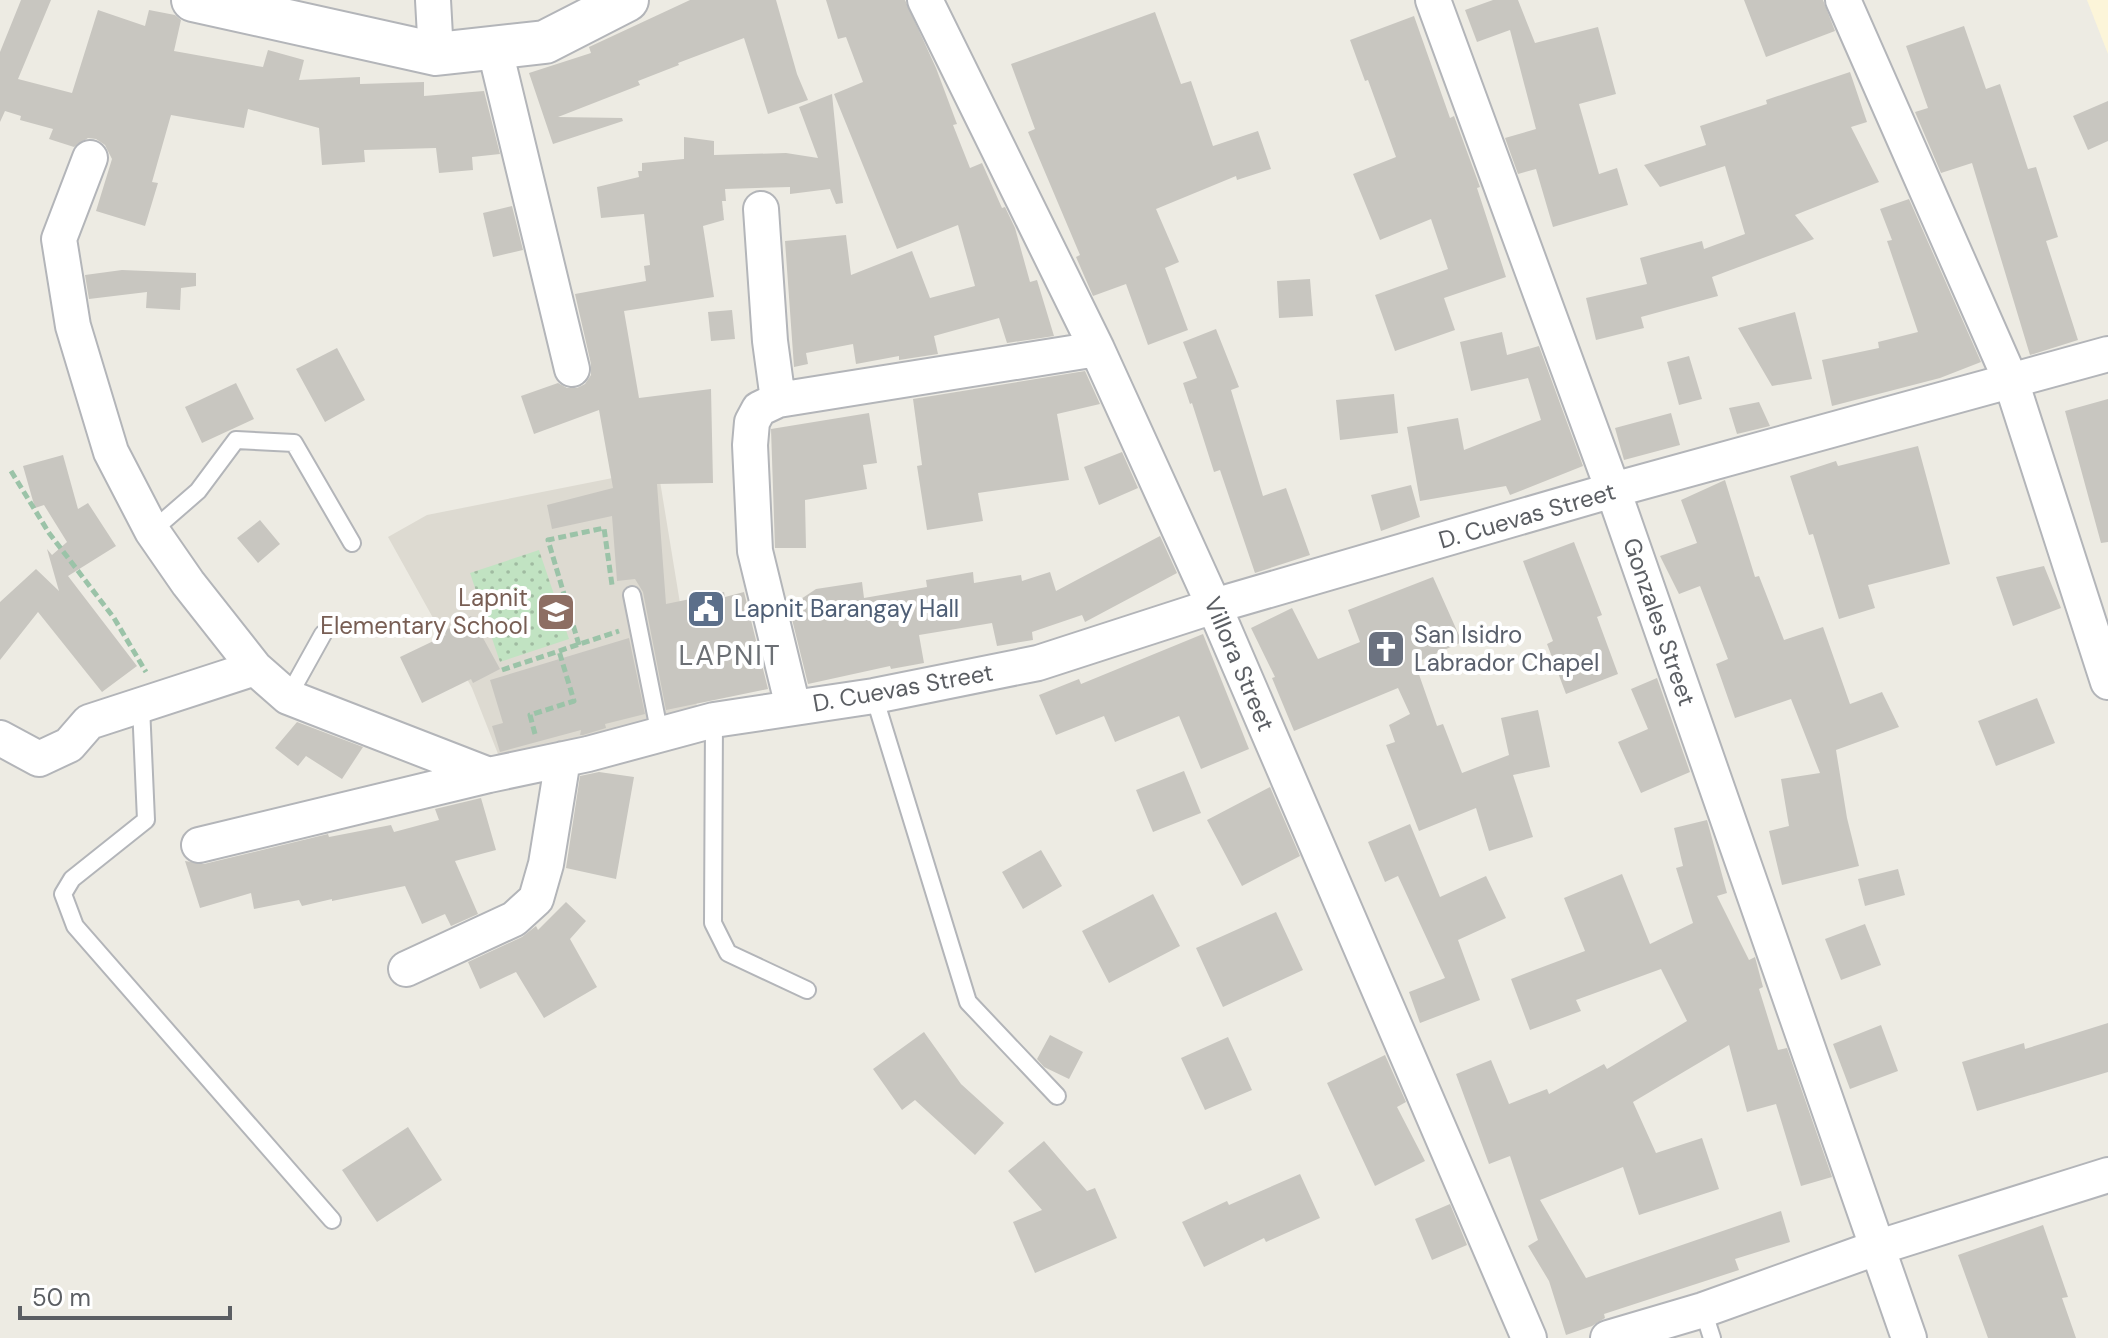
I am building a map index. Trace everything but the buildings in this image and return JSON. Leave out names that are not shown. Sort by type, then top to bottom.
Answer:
[{"type":"street","points":[[193,0],[436,54],[495,50],[545,42],[627,0]]},
{"type":"street","points":[[433,0],[436,54]]},
{"type":"street","name":"Villora Street","points":[[925,0],[1097,349],[1214,606],[1529,1338]]},
{"type":"street","name":"Gonzales Street","points":[[1433,0],[1613,490],[1909,1338]]},
{"type":"street","points":[[1843,0],[2011,381],[2108,682]]},
{"type":"street","points":[[495,50],[572,369]]},
{"type":"street","points":[[90,158],[59,239],[73,326],[111,452],[152,531],[188,583],[255,668],[288,697],[489,775]]},
{"type":"street","points":[[761,209],[770,341],[778,400]]},
{"type":"street","points":[[793,707],[755,551],[750,445],[752,422],[759,409],[778,400],[1097,349]]},
{"type":"street","name":"D. Cuevas Street","points":[[199,845],[714,720],[874,696],[1038,663],[1214,606],[1613,490],[2108,354]]},
{"type":"street","points":[[0,738],[39,759],[69,745],[89,722],[255,668]]},
{"type":"street","points":[[406,969],[514,919],[536,899],[546,864],[553,761]]},
{"type":"street","points":[[1608,1338],[1708,1324],[1876,1248],[2108,1175]]},
{"type":"lane","points":[[152,531],[198,491],[236,440],[294,443],[352,543]]},
{"type":"lane","points":[[632,595],[660,735]]},
{"type":"lane","points":[[288,697],[323,634]]},
{"type":"lane","points":[[874,696],[968,1002],[1057,1096]]},
{"type":"lane","points":[[150,703],[146,820],[72,879],[63,894],[75,926],[332,1220]]},
{"type":"lane","points":[[714,720],[713,923],[728,953],[807,990]]},
{"type":"path","points":[[11,471],[49,533],[114,618],[140,660],[150,703]]},
{"type":"path","points":[[579,645],[548,540],[604,528],[613,591],[632,595]]},
{"type":"path","points":[[502,670],[638,625]]},
{"type":"path","points":[[553,761],[530,715],[574,701],[559,651]]},
{"type":"shaded area","points":[[2087,0],[2108,0],[2108,54]]},
{"type":"shaded area","name":"Lapnit Elementary School","points":[[658,469],[698,713],[500,759],[472,688],[388,537],[427,515]]},
{"type":"green space","points":[[539,550],[569,639],[500,662],[470,573]]},
{"type":"place","name":"Lapnit Barangay Hall","points":[[706,609]]},
{"type":"place","name":"Lapnit Elementary School","points":[[556,612]]},
{"type":"place","name":"San Isidro Labrador Chapel","points":[[1386,649]]},
{"type":"district","name":"LAPNIT","points":[[730,655]]}]
